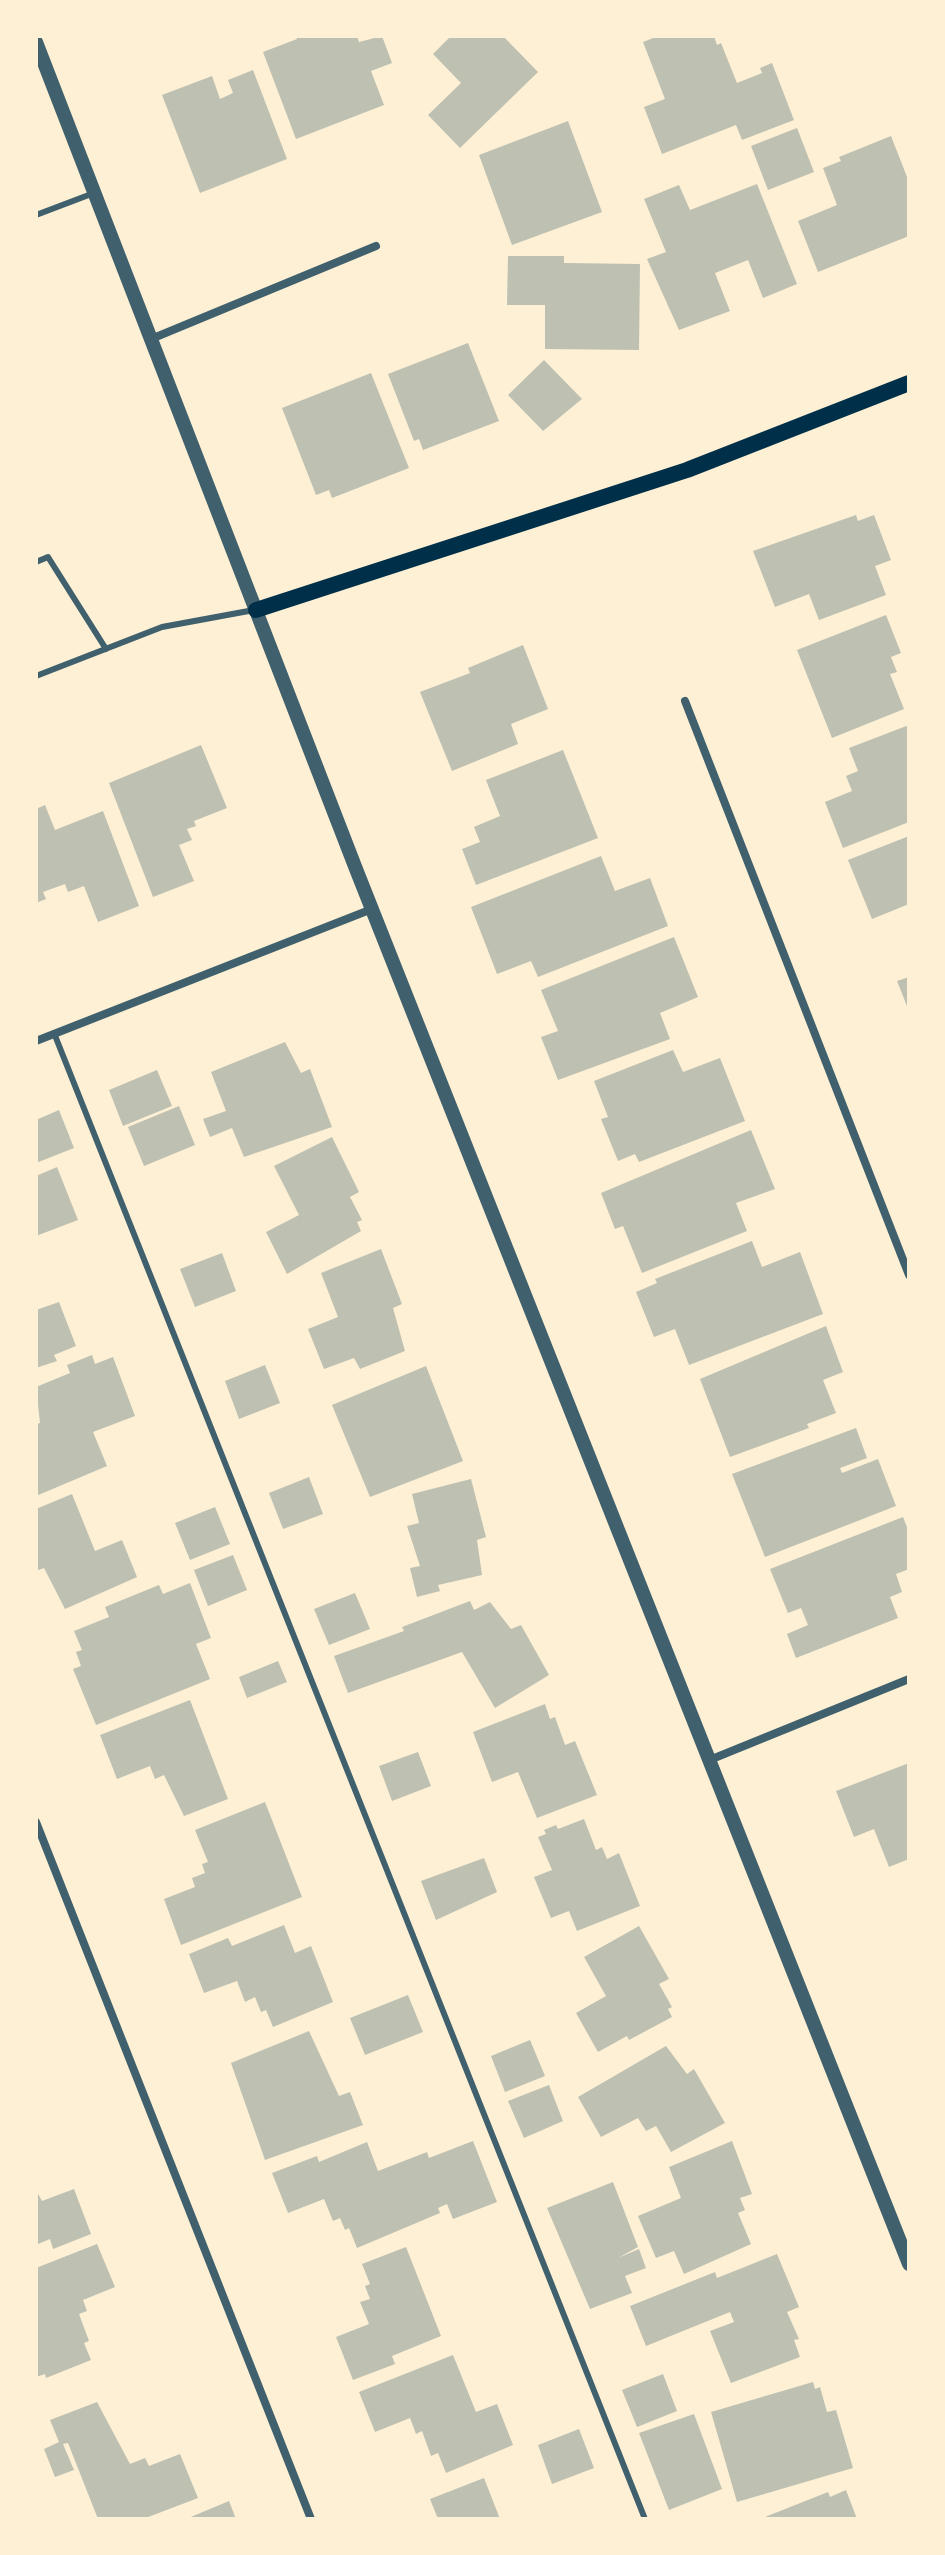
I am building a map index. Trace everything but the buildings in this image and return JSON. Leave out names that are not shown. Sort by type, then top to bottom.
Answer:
[{"type":"main road","points":[[256,610],[673,475],[909,383]]},
{"type":"street","points":[[36,42],[372,909],[707,1761],[909,2264]]},
{"type":"street","points":[[151,339],[376,246]]},
{"type":"street","points":[[685,701],[909,1275]]},
{"type":"street","points":[[36,1041],[372,909]]},
{"type":"street","points":[[707,1761],[909,1679]]},
{"type":"street","points":[[36,1822],[311,2519]]},
{"type":"lane","points":[[36,215],[94,193]]},
{"type":"lane","points":[[36,562],[48,557],[106,649]]},
{"type":"lane","points":[[36,676],[162,627],[256,610]]},
{"type":"lane","points":[[54,1033],[645,2519]]}]
